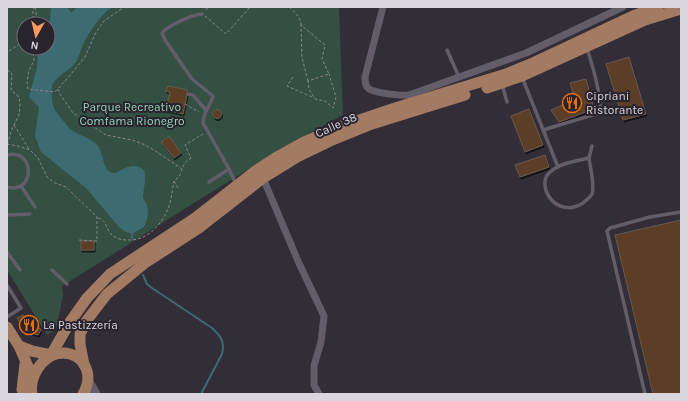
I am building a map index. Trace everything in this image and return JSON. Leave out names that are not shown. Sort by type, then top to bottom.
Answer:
[{"type":"main road","name":"Calle 38","points":[[33,378],[41,364],[51,355],[70,322],[87,298],[110,274],[195,218],[254,172],[275,158],[304,142],[366,118],[506,74],[633,16],[658,7]]},
{"type":"main road","name":"Calle 38","points":[[88,380],[88,372],[84,365],[80,344],[80,334],[87,320],[107,294],[145,263],[199,228],[264,178],[297,158],[330,141],[372,124],[522,76],[645,20],[681,9]]},
{"type":"main road","points":[[7,327],[19,346],[33,378],[32,389],[25,393]]},
{"type":"main road","points":[[19,346],[32,352],[51,355],[61,353],[72,355],[78,358],[84,365]]},
{"type":"main road","points":[[25,393],[26,361]]},
{"type":"main road","points":[[83,394],[87,387],[88,380]]},
{"type":"street","points":[[383,7],[364,77],[365,84],[368,88],[373,90],[402,96],[409,95],[531,51],[623,7]]},
{"type":"street","points":[[264,178],[298,261],[324,316],[314,366],[314,385],[319,394]]},
{"type":"street","points":[[88,380],[96,394]]},
{"type":"lane","points":[[202,14],[198,14],[166,28],[162,33],[165,40],[192,80],[213,96],[211,104],[203,115],[203,123],[237,185]]},
{"type":"lane","points":[[543,130],[598,113],[600,106],[595,73],[587,47]]},
{"type":"lane","points":[[447,50],[459,77]]},
{"type":"lane","points":[[522,76],[558,167]]},
{"type":"lane","points":[[502,83],[508,102]]},
{"type":"lane","points":[[188,94],[193,95],[206,110]]},
{"type":"lane","points":[[589,158],[558,167],[546,177],[546,190],[551,200],[555,204],[567,208],[577,206],[592,195],[593,188],[589,158],[592,146]]},
{"type":"lane","points":[[7,155],[16,154],[21,157],[28,166],[28,177],[21,186],[15,188],[7,187]]},
{"type":"lane","points":[[209,182],[229,169]]},
{"type":"lane","points":[[21,186],[35,207]]},
{"type":"lane","points":[[645,394],[607,231],[610,228],[650,217],[681,212]]},
{"type":"lane","points":[[7,216],[30,214]]},
{"type":"lane","points":[[7,252],[20,270]]},
{"type":"lane","points":[[52,270],[67,284]]},
{"type":"lane","points":[[7,285],[21,308],[7,317]]},
{"type":"path","points":[[33,56],[34,61],[29,70],[27,82],[28,89],[54,92],[85,57],[95,34],[104,21],[124,7]]},
{"type":"path","points":[[202,14],[226,34],[250,7]]},
{"type":"path","points":[[289,7],[296,12],[301,21],[302,57],[309,89],[315,99]]},
{"type":"path","points":[[293,77],[287,86],[315,99],[325,101],[333,108],[336,97],[329,74],[322,59],[325,45],[301,25]]},
{"type":"path","points":[[10,51],[16,47]]},
{"type":"path","points":[[7,71],[10,71],[12,74],[11,90],[19,97],[20,104],[19,115],[7,145],[18,146],[30,150]]},
{"type":"path","points":[[308,81],[329,74]]},
{"type":"path","points":[[58,88],[60,94],[74,113],[106,135],[132,140],[143,144],[182,169]]},
{"type":"path","points":[[185,104],[191,106],[203,115]]},
{"type":"path","points":[[14,125],[30,150],[38,158],[47,176],[55,183],[66,187],[97,217],[102,219],[105,222],[108,233],[117,238],[135,240],[142,238],[155,229],[164,216],[171,200],[174,181],[180,176],[184,162],[191,158],[185,145],[207,131]]},
{"type":"path","points":[[174,181],[178,188]]},
{"type":"path","points":[[78,240],[97,241],[97,217]]},
{"type":"green space","name":"Parque Recreativo Comfama Rionegro","points":[[7,7],[339,7],[343,115],[236,177],[62,286],[63,295],[56,330],[47,335],[7,270]]},
{"type":"water","points":[[51,7],[67,7],[71,13],[77,7],[112,7],[100,18],[85,40],[75,64],[54,82],[52,86],[52,97],[54,108],[68,127],[97,145],[107,170],[113,173],[132,166],[137,166],[143,169],[145,179],[143,198],[147,205],[147,219],[144,227],[132,234],[119,227],[86,188],[41,152],[35,136],[39,107],[29,97],[37,67],[38,56],[56,56],[56,16],[50,16]]},
{"type":"building","points":[[629,57],[646,114],[623,120],[606,64]]},
{"type":"building","points":[[586,79],[594,109],[559,122],[551,110],[575,99],[570,83]]},
{"type":"building","points":[[168,86],[188,90],[183,114],[166,110],[170,92],[166,91]]},
{"type":"building","points":[[529,109],[543,145],[525,152],[511,116]]},
{"type":"building","points":[[215,110],[219,110],[221,114],[219,118],[215,118],[213,116],[213,112]]},
{"type":"building","points":[[169,136],[181,153],[174,158],[161,142]]},
{"type":"building","points":[[545,155],[549,167],[520,177],[515,165]]},
{"type":"building","points":[[681,220],[681,394],[653,394],[615,235]]},
{"type":"building","points":[[81,241],[94,241],[94,250],[81,250]]},
{"type":"building","name":"La Pastizzería","points":[[23,315],[32,319],[41,330],[38,335],[25,331],[17,318]]},
{"type":"waterway","points":[[143,275],[147,284],[212,328],[222,340],[222,354],[201,394]]},
{"type":"place","name":"Cipriani Ristorante","points":[[572,103]]},
{"type":"place","name":"La Pastizzería","points":[[29,325]]}]
